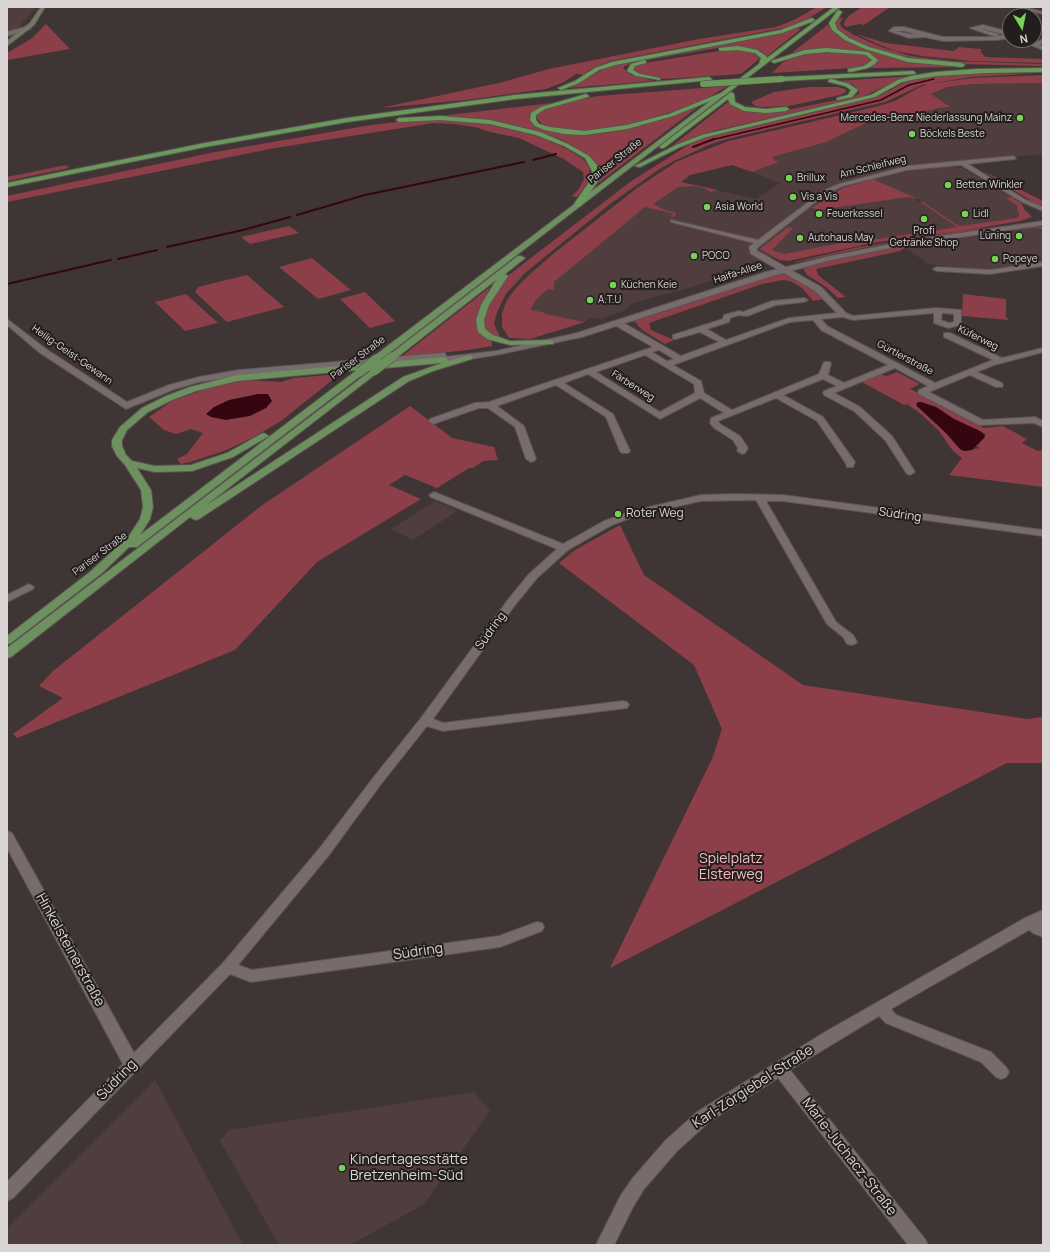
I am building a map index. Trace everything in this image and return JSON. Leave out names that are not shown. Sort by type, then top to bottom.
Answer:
[{"type":"highway","points":[[7,186],[136,158],[279,131],[557,89],[577,82],[597,69],[614,63],[782,31],[845,7]]},
{"type":"highway","points":[[638,166],[774,61],[836,10]]},
{"type":"highway","points":[[611,92],[549,105],[536,112],[533,120],[542,127],[564,132],[584,133],[609,131],[671,115],[723,94],[836,10]]},
{"type":"highway","points":[[836,10],[836,15],[832,24],[835,30],[852,41],[880,53],[908,60],[929,63],[1043,69]]},
{"type":"highway","points":[[695,80],[667,80],[643,77],[633,73],[630,69],[633,65],[640,62],[730,48],[757,52],[764,57],[762,64]]},
{"type":"highway","points":[[774,61],[805,52],[827,50],[859,52],[868,54],[875,60],[873,63],[862,68],[787,78]]},
{"type":"highway","points":[[829,72],[1019,68]]},
{"type":"highway","points":[[7,191],[207,150],[356,124],[457,109],[611,92],[787,78],[1043,69]]},
{"type":"highway","points":[[638,166],[678,146],[704,136],[873,96],[895,84],[911,78],[936,74],[984,71]]},
{"type":"highway","points":[[480,101],[591,89],[709,79],[813,79],[839,83],[850,86],[855,90],[853,94],[841,98],[766,112],[750,110],[735,105],[731,100],[731,94]]},
{"type":"highway","name":"Pariser Straße","points":[[7,641],[723,94]]},
{"type":"highway","points":[[356,124],[417,118],[468,120],[521,128],[552,138],[586,158],[593,164],[596,171],[596,178],[578,204]]},
{"type":"highway","name":"Pariser Straße","points":[[7,654],[374,370],[392,358],[638,166]]},
{"type":"highway","points":[[527,253],[496,286],[485,305],[480,326],[481,330],[486,335],[504,342],[518,344],[550,342]]},
{"type":"highway","points":[[147,547],[227,497],[406,379],[430,368],[469,357]]},
{"type":"highway","points":[[94,574],[133,538],[145,519],[148,507],[146,490],[129,463],[122,456],[117,446],[117,440],[123,429],[145,410],[169,398],[193,389],[220,381],[249,376],[444,360]]},
{"type":"highway","points":[[129,463],[146,468],[168,470],[192,468],[206,464],[244,448],[316,404]]},
{"type":"main road","points":[[7,44],[28,28],[38,16],[42,7]]},
{"type":"street","points":[[941,7],[952,7]]},
{"type":"street","points":[[1018,7],[1043,13]]},
{"type":"street","points":[[1002,33],[983,27],[972,28],[1002,37]]},
{"type":"street","points":[[7,35],[28,28]]},
{"type":"street","points":[[925,36],[902,29],[892,30],[911,36],[958,39],[1002,38]]},
{"type":"street","points":[[7,35],[18,36]]},
{"type":"street","points":[[1043,40],[1034,45],[1043,48]]},
{"type":"street","name":"Am Schleifweg","points":[[758,242],[832,188],[908,168],[1013,158]]},
{"type":"street","points":[[962,163],[1024,201],[1043,209]]},
{"type":"street","points":[[1024,201],[1043,217]]},
{"type":"street","points":[[673,221],[758,242]]},
{"type":"street","name":"Haifa-Allee","points":[[126,406],[147,396],[172,387],[199,380],[239,373],[442,355],[444,360],[469,357],[550,342],[619,324],[786,269],[884,247],[1043,223]]},
{"type":"street","points":[[758,242],[753,247],[754,252],[786,269],[818,289],[843,315]]},
{"type":"street","points":[[937,269],[990,272],[1043,264]]},
{"type":"street","points":[[667,364],[726,342],[804,300]]},
{"type":"street","points":[[676,337],[726,320],[732,316],[744,314],[782,312],[815,317],[843,315],[853,318],[938,310]]},
{"type":"street","name":"Gürtlerstraße","points":[[815,317],[824,328],[935,386]]},
{"type":"street","name":"Heilig-Geist-Gewann","points":[[7,321],[43,351],[126,406]]},
{"type":"street","points":[[619,324],[683,358]]},
{"type":"street","points":[[701,329],[726,342]]},
{"type":"street","name":"Küferweg","points":[[947,335],[1000,360]]},
{"type":"street","name":"Färberweg","points":[[432,421],[478,405],[493,408],[532,398],[525,393],[646,352],[659,344]]},
{"type":"street","name":"Küferweg","points":[[935,386],[1000,360],[1043,350]]},
{"type":"street","points":[[646,352],[698,383],[700,394],[731,413]]},
{"type":"street","points":[[823,376],[827,364]]},
{"type":"street","points":[[895,365],[827,393],[857,409],[889,438],[907,470],[910,472]]},
{"type":"street","name":"Färberweg","points":[[589,372],[660,416],[700,394]]},
{"type":"street","points":[[971,372],[999,385]]},
{"type":"street","name":"Färberweg","points":[[566,388],[597,376]]},
{"type":"street","points":[[742,451],[743,448],[737,438],[714,423],[714,420],[823,376],[844,386]]},
{"type":"street","points":[[558,382],[610,416],[625,450]]},
{"type":"street","name":"Gürtlerstraße","points":[[935,386],[922,392],[982,423],[1040,420]]},
{"type":"street","points":[[776,395],[820,419],[850,462],[850,465]]},
{"type":"street","points":[[493,408],[519,426],[531,459]]},
{"type":"street","points":[[434,495],[564,548]]},
{"type":"street","points":[[759,497],[832,624],[847,635],[851,642]]},
{"type":"street","name":"Südring","points":[[7,1193],[228,967],[324,852],[377,781],[425,721],[528,582],[548,561],[564,548],[608,523],[635,513],[655,507],[701,498],[783,498],[1043,536]]},
{"type":"street","points":[[7,599],[29,587]]},
{"type":"street","points":[[425,721],[443,727],[623,705]]},
{"type":"street","name":"Hinkelsteinerstraße","points":[[7,836],[132,1065]]},
{"type":"street","name":"Karl-Zörgiebel-Straße","points":[[605,1245],[627,1201],[652,1167],[671,1146],[703,1117],[880,1008],[1043,915]]},
{"type":"street","points":[[1030,922],[1038,929],[1043,931]]},
{"type":"street","name":"Südring","points":[[228,967],[251,976],[500,941],[537,927]]},
{"type":"street","points":[[880,1008],[891,1019],[986,1057],[1001,1072]]},
{"type":"street","name":"Marie-Juchacz-Straße","points":[[780,1069],[919,1245]]},
{"type":"shaded area","points":[[7,7],[36,7],[18,28],[7,36]]},
{"type":"shaded area","points":[[1043,83],[1043,154],[911,165],[889,170],[897,173],[919,168],[949,166],[962,168],[1012,197],[1007,198],[1018,206],[1017,208],[1019,215],[1017,218],[959,226],[918,199],[873,179],[843,188],[811,208],[820,210],[908,197],[913,198],[957,227],[863,241],[859,239],[752,262],[755,265],[692,287],[633,303],[622,312],[600,319],[590,317],[585,322],[550,316],[531,310],[535,301],[548,289],[553,290],[554,282],[586,254],[637,213],[681,182],[756,199],[780,183],[752,172],[778,163],[773,157],[826,142],[875,119],[919,116],[916,114],[949,107],[931,94],[947,87],[974,84]]},
{"type":"shaded area","points":[[1036,228],[1043,229],[1043,262],[989,270],[953,269],[947,266],[928,264],[906,248],[909,246]]},
{"type":"shaded area","points":[[258,394],[268,394],[272,401],[266,408],[250,416],[226,420],[211,417],[206,414],[214,407],[229,400]]},
{"type":"shaded area","points":[[918,402],[936,407],[954,419],[980,431],[985,435],[984,438],[972,450],[964,451],[960,449],[946,433],[917,406],[916,404]]},
{"type":"shaded area","points":[[435,501],[457,511],[413,540],[391,529]]},
{"type":"shaded area","points":[[155,1080],[243,1245],[7,1245],[7,1228]]},
{"type":"shaded area","name":"Kindertagesstätte Bretzenheim-Süd","points":[[474,1092],[490,1111],[423,1205],[350,1245],[279,1245],[220,1141],[229,1130]]},
{"type":"green space","points":[[817,7],[827,7],[802,22],[788,27],[610,61],[591,69],[583,75],[576,74],[564,82],[546,89],[466,100],[380,108],[499,83],[549,69],[699,39],[776,27],[794,20]]},
{"type":"green space","points":[[862,7],[890,7],[864,25],[859,24],[846,27],[844,25],[845,20]]},
{"type":"green space","points":[[838,18],[843,18],[840,23],[841,27],[854,35],[881,47],[911,56],[952,61],[1043,64],[1043,66],[961,64],[912,60],[868,47],[854,40],[836,28],[835,22]]},
{"type":"green space","points":[[46,24],[70,49],[7,60],[7,53],[31,39]]},
{"type":"green space","points":[[829,24],[832,31],[838,36],[860,47],[883,55],[915,62],[966,67],[867,68],[877,64],[877,58],[868,53],[850,50],[832,49],[789,55]]},
{"type":"green space","points":[[797,28],[801,29],[767,56],[761,51],[752,48],[717,48],[635,62],[623,68],[631,75],[654,81],[568,88],[612,65]]},
{"type":"green space","points":[[856,34],[886,43],[954,51],[959,47],[981,49],[981,52],[985,57],[1043,59],[1043,63],[972,61],[922,56],[896,51]]},
{"type":"green space","points":[[725,50],[753,52],[758,55],[759,59],[741,74],[664,79],[639,74],[633,70],[634,67],[645,63]]},
{"type":"green space","points":[[821,52],[862,54],[869,57],[870,61],[864,65],[852,68],[772,73],[782,63],[795,56]]},
{"type":"green space","points":[[971,73],[1027,74],[972,77],[922,85],[885,102],[727,139],[711,144],[674,161],[658,170],[610,204],[525,273],[506,294],[497,312],[494,324],[501,339],[485,331],[483,323],[488,306],[505,279],[510,274],[630,182],[690,144],[704,138],[738,129],[868,99],[881,95],[911,79]]},
{"type":"green space","points":[[1043,75],[1043,83],[974,84],[947,87],[931,94],[950,107],[939,108],[916,114],[920,116],[875,119],[826,142],[773,157],[774,160],[779,162],[752,172],[732,165],[690,175],[681,182],[717,190],[711,192],[704,188],[694,186],[678,187],[653,204],[667,211],[674,212],[676,214],[674,217],[671,216],[674,214],[645,207],[554,282],[554,290],[548,289],[535,301],[531,310],[585,322],[530,339],[509,338],[502,327],[502,313],[507,300],[529,275],[553,254],[637,188],[676,162],[729,141],[895,101],[928,84],[973,78]]},
{"type":"green space","points":[[913,76],[896,81],[862,97],[713,131],[672,146],[728,102],[733,106],[746,111],[777,112],[847,98],[859,94],[859,91],[852,84],[837,81]]},
{"type":"green space","points":[[728,86],[696,104],[624,126],[583,132],[558,130],[543,125],[536,117],[538,113],[551,106],[598,96]]},
{"type":"green space","points":[[809,87],[838,87],[845,89],[846,92],[840,95],[789,106],[762,107],[755,106],[751,102],[774,92]]},
{"type":"green space","points":[[552,103],[533,112],[529,116],[531,123],[553,132],[581,134],[607,133],[633,127],[699,106],[596,185],[600,176],[600,170],[596,163],[563,140],[531,129],[489,121],[431,117]]},
{"type":"green space","points":[[436,120],[487,124],[537,136],[567,149],[583,159],[589,166],[590,178],[585,188],[577,197],[574,197],[572,196],[579,189],[584,179],[583,172],[564,159],[519,138],[490,132],[475,127],[434,123],[275,148],[7,202],[7,196],[215,152],[371,125],[405,121]]},
{"type":"green space","points":[[66,165],[69,168],[7,181],[7,177]]},
{"type":"green space","points":[[983,171],[1043,201],[1043,206],[1036,204]]},
{"type":"green space","points":[[873,179],[918,199],[908,197],[820,210],[811,208],[843,188]]},
{"type":"green space","points":[[1012,197],[1022,204],[1024,209],[1032,217],[1020,221],[955,232],[878,242],[788,261],[779,260],[760,249],[788,227],[793,228],[772,250],[784,254],[860,239],[863,241],[957,227],[920,202],[923,202],[959,226],[1017,218],[1019,215],[1017,208],[1018,206],[1006,198]]},
{"type":"green space","points":[[289,226],[299,233],[250,244],[241,237]]},
{"type":"green space","points":[[1037,226],[1043,227],[1043,229],[1036,228],[1009,231],[909,246],[900,251],[816,269],[819,276],[846,297],[838,298],[826,287],[807,275],[802,267],[875,250]]},
{"type":"green space","points":[[981,228],[983,229],[882,244],[794,262],[859,247]]},
{"type":"green space","points":[[312,258],[351,290],[318,299],[279,267]]},
{"type":"green space","points":[[781,273],[789,274],[806,283],[826,299],[813,301],[802,288],[790,281],[783,280],[762,284],[649,323],[651,330],[674,340],[665,344],[642,330],[634,321]]},
{"type":"green space","points":[[247,275],[284,307],[227,322],[195,292],[198,287]]},
{"type":"green space","points":[[490,287],[483,301],[476,322],[480,332],[492,342],[492,346],[401,357]]},
{"type":"green space","points":[[365,292],[395,321],[370,328],[340,299]]},
{"type":"green space","points":[[186,294],[218,323],[185,331],[155,302]]},
{"type":"green space","points":[[963,294],[1006,299],[1006,317],[1009,320],[962,316]]},
{"type":"green space","points":[[897,372],[920,384],[910,389],[925,396],[924,397],[984,428],[1003,426],[1027,439],[1022,443],[1038,451],[1043,450],[1043,487],[949,475],[962,458],[953,451],[939,431],[921,414],[907,404],[904,405],[860,381],[878,374],[887,376]],"holes":[[[921,402],[936,407],[954,419],[985,434],[984,438],[976,446],[980,448],[964,451],[960,449],[946,433],[917,406]]]},
{"type":"green space","points":[[340,374],[281,421],[252,438],[224,451],[190,462],[181,464],[177,459],[187,454],[203,433],[191,429],[176,434],[164,430],[149,417],[172,401],[215,386],[248,380],[281,382],[294,378]]},
{"type":"green space","points":[[410,406],[452,438],[494,447],[498,460],[483,461],[437,488],[405,475],[389,485],[421,499],[317,562],[235,650],[17,738],[13,734],[63,698],[39,686],[53,671],[261,506]]},
{"type":"green space","name":"Spielplatz Elsterweg","points":[[620,525],[644,575],[803,685],[1027,719],[1043,717],[1043,763],[1007,763],[610,968],[712,759],[722,729],[694,665],[559,563],[575,550]]},
{"type":"waterway","points":[[712,140],[881,100],[909,85],[934,79]]},
{"type":"waterway","points":[[693,147],[712,140]]},
{"type":"waterway","points":[[533,160],[556,154]]},
{"type":"waterway","points":[[297,215],[365,195],[524,162]]},
{"type":"waterway","points":[[167,247],[243,230],[290,217]]},
{"type":"waterway","points":[[118,259],[157,250]]},
{"type":"waterway","points":[[7,284],[111,260]]},
{"type":"place","name":"Mercedes-Benz Niederlassung Mainz","points":[[1020,118]]},
{"type":"place","name":"Böckels Beste","points":[[912,134]]},
{"type":"place","name":"Brillux","points":[[789,178]]},
{"type":"place","name":"Betten Winkler","points":[[948,185]]},
{"type":"place","name":"Vis a Vis","points":[[793,197]]},
{"type":"place","name":"Asia World","points":[[707,207]]},
{"type":"place","name":"Feuerkessel","points":[[819,214]]},
{"type":"place","name":"Lidl","points":[[965,214]]},
{"type":"place","name":"Profi Getränke Shop","points":[[924,219]]},
{"type":"place","name":"Lüning","points":[[1019,236]]},
{"type":"place","name":"Autohaus May","points":[[800,238]]},
{"type":"place","name":"POCO","points":[[694,256]]},
{"type":"place","name":"Popeye","points":[[995,259]]},
{"type":"place","name":"Küchen Keie","points":[[613,285]]},
{"type":"place","name":"A.T.U","points":[[590,300]]},
{"type":"place","name":"Roter Weg","points":[[618,514]]},
{"type":"place","name":"Kindertagesstätte Bretzenheim-Süd","points":[[342,1168]]}]
